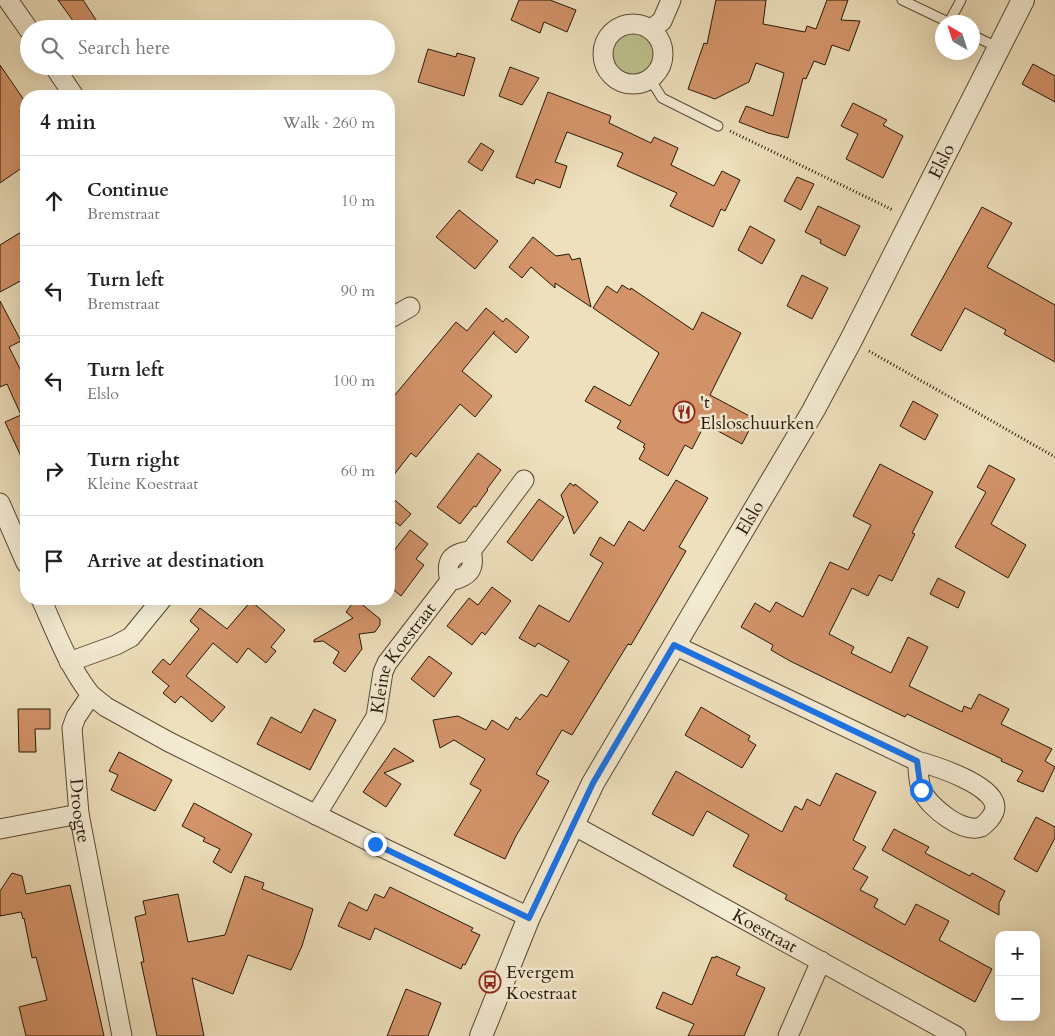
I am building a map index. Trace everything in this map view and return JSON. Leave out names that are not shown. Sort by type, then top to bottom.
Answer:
[{"type":"street","points":[[8,0],[22,20]]},
{"type":"street","points":[[652,29],[662,21],[671,0]]},
{"type":"street","name":"Elslo","points":[[481,1036],[529,918],[593,783],[808,420],[851,340],[1023,0]]},
{"type":"street","points":[[632,23],[646,26],[652,29],[658,37],[664,51],[657,72],[650,79],[638,83],[620,81],[611,75],[605,66],[603,55],[606,40],[612,31],[621,25],[632,23]]},
{"type":"street","points":[[60,75],[70,90]]},
{"type":"street","points":[[395,316],[410,307]]},
{"type":"street","name":"Kleine Koestraat","points":[[316,814],[376,717],[383,672],[387,663],[450,581],[447,570],[449,562],[460,552],[471,551],[524,480]]},
{"type":"street","points":[[0,503],[20,550]]},
{"type":"street","points":[[45,605],[69,662],[78,678],[91,695],[106,707],[169,742],[529,918]]},
{"type":"street","points":[[69,662],[116,645],[131,637],[157,605]]},
{"type":"street","points":[[674,645],[917,761]]},
{"type":"street","name":"Droogte","points":[[91,695],[76,717],[72,728],[79,814],[122,1036]]},
{"type":"street","points":[[0,829],[79,814]]},
{"type":"street","name":"Koestraat","points":[[573,825],[956,1036]]},
{"type":"street","points":[[788,1036],[821,960]]},
{"type":"lane","points":[[902,0],[935,15]]},
{"type":"lane","points":[[953,15],[961,0]]},
{"type":"lane","points":[[980,39],[999,48]]},
{"type":"lane","points":[[650,79],[662,98],[718,126]]},
{"type":"path","points":[[718,126],[911,219]]},
{"type":"path","points":[[851,340],[1055,457]]},
{"type":"green space","points":[[637,33],[645,36],[651,42],[654,54],[651,66],[645,72],[629,75],[621,72],[615,66],[612,50],[615,42],[621,36]]},
{"type":"building","points":[[58,0],[83,0],[96,20],[72,20]]},
{"type":"building","points":[[519,0],[550,0],[576,10],[567,32],[544,22],[540,33],[511,20]]},
{"type":"building","points":[[716,0],[766,0],[763,24],[805,32],[807,26],[816,29],[827,0],[848,0],[841,20],[860,21],[849,51],[832,45],[825,65],[814,61],[806,79],[803,78],[788,138],[739,122],[746,106],[773,116],[784,73],[756,63],[749,82],[715,99],[688,89],[704,43],[707,44]]},
{"type":"building","points":[[428,49],[456,57],[457,53],[475,58],[464,96],[418,82]]},
{"type":"building","points":[[1033,64],[1055,76],[1055,102],[1022,84]]},
{"type":"building","points":[[0,65],[20,94],[20,169],[0,183]]},
{"type":"building","points":[[510,67],[539,78],[522,105],[499,96]]},
{"type":"building","points":[[548,92],[611,116],[609,123],[651,143],[654,137],[678,148],[671,165],[714,186],[722,171],[740,180],[725,211],[721,209],[713,227],[670,206],[677,193],[617,166],[623,153],[567,132],[555,162],[567,166],[560,188],[536,179],[534,184],[516,177]]},
{"type":"building","points":[[853,103],[887,120],[883,125],[903,136],[883,178],[846,159],[858,134],[841,126]]},
{"type":"building","points":[[481,143],[494,151],[482,171],[468,162]]},
{"type":"building","points":[[797,177],[814,184],[801,210],[784,201]]},
{"type":"building","points":[[818,206],[860,226],[845,256],[820,243],[821,240],[805,232]]},
{"type":"building","points":[[982,207],[1012,223],[987,267],[1055,305],[1055,362],[1004,334],[1006,330],[965,308],[941,351],[911,335]]},
{"type":"building","points":[[459,210],[498,241],[475,269],[436,237]]},
{"type":"building","points":[[750,226],[775,240],[762,264],[738,250]]},
{"type":"building","points":[[20,233],[20,281],[0,292],[0,245]]},
{"type":"building","points":[[533,237],[556,256],[569,254],[572,260],[580,258],[591,307],[555,283],[555,288],[531,267],[522,278],[509,267]]},
{"type":"building","points":[[802,275],[828,288],[812,319],[787,306]]},
{"type":"building","points":[[622,285],[630,290],[631,288],[693,330],[702,312],[741,333],[710,395],[755,419],[742,444],[705,424],[692,449],[685,445],[668,476],[639,459],[645,444],[617,428],[621,421],[585,401],[594,386],[630,406],[659,353],[593,308],[607,286],[617,293]]},
{"type":"building","points":[[0,301],[20,339],[20,342],[9,347],[20,369],[20,413],[7,384],[0,387]]},
{"type":"building","points":[[486,308],[503,322],[506,318],[529,337],[516,353],[493,333],[462,371],[492,396],[475,417],[460,404],[416,457],[411,453],[395,473],[395,395],[456,322],[467,331]]},
{"type":"building","points":[[913,401],[938,415],[925,440],[900,426]]},
{"type":"building","points":[[20,415],[20,454],[5,422]]},
{"type":"building","points":[[478,453],[501,470],[476,507],[474,506],[460,524],[437,507]]},
{"type":"building","points":[[880,464],[933,492],[912,533],[915,534],[892,581],[879,575],[868,596],[852,588],[829,634],[854,647],[851,653],[891,673],[908,637],[928,647],[909,686],[962,712],[964,706],[971,709],[979,694],[1009,709],[1001,724],[1052,749],[1045,761],[1055,767],[1043,792],[1017,781],[1023,771],[1001,761],[1002,759],[907,714],[905,717],[790,661],[771,650],[773,645],[741,627],[755,603],[770,612],[776,602],[803,617],[830,562],[848,570],[871,525],[853,516]]},
{"type":"building","points":[[989,465],[1015,479],[991,524],[1026,545],[1008,578],[955,547],[986,492],[977,487]]},
{"type":"building","points":[[676,480],[708,498],[679,547],[686,551],[631,645],[628,644],[572,735],[562,730],[536,774],[549,781],[516,836],[505,859],[454,835],[481,790],[470,784],[485,759],[454,740],[440,748],[433,720],[458,716],[486,730],[492,720],[508,730],[516,717],[520,720],[541,694],[547,697],[569,661],[538,643],[535,647],[519,638],[539,605],[569,622],[603,563],[590,555],[600,537],[614,546],[629,521],[644,531]]},
{"type":"building","points":[[570,483],[574,486],[575,484],[598,502],[574,534],[561,495]]},
{"type":"building","points":[[539,499],[564,517],[532,561],[507,542]]},
{"type":"building","points":[[395,500],[411,514],[400,526],[395,522]]},
{"type":"building","points":[[410,530],[428,544],[416,559],[424,565],[401,596],[395,591],[395,549]]},
{"type":"building","points":[[938,578],[965,592],[958,608],[930,594]]},
{"type":"building","points":[[492,587],[511,601],[485,635],[482,632],[472,645],[447,626],[469,598],[478,605]]},
{"type":"building","points":[[248,605],[256,605],[285,630],[271,647],[276,651],[266,663],[248,648],[237,663],[213,643],[186,676],[225,707],[212,722],[181,696],[175,703],[163,693],[169,686],[152,672],[163,659],[170,665],[199,629],[190,621],[200,608],[227,629]]},
{"type":"building","points":[[351,605],[363,605],[380,619],[380,625],[375,632],[359,634],[362,649],[345,672],[333,663],[339,652],[323,641],[314,642],[314,640],[353,618],[346,612]]},
{"type":"building","points":[[429,656],[452,673],[434,697],[411,679]]},
{"type":"building","points":[[701,707],[750,736],[748,740],[756,745],[742,768],[685,735]]},
{"type":"building","points":[[18,709],[50,709],[50,729],[35,729],[36,752],[19,752]]},
{"type":"building","points":[[314,709],[336,720],[310,770],[257,744],[271,717],[301,733]]},
{"type":"building","points":[[394,748],[414,761],[384,773],[401,784],[386,807],[363,792]]},
{"type":"building","points":[[119,752],[172,780],[155,811],[111,790],[118,775],[109,771]]},
{"type":"building","points":[[676,771],[782,832],[795,806],[802,810],[807,799],[820,806],[836,773],[876,792],[853,840],[866,847],[853,869],[868,877],[860,890],[878,899],[874,907],[905,925],[916,904],[949,921],[939,940],[992,969],[975,1002],[785,899],[787,895],[733,866],[749,835],[707,811],[693,836],[652,814]]},
{"type":"building","points":[[194,803],[252,834],[231,873],[213,862],[220,849],[203,841],[205,838],[182,826]]},
{"type":"building","points":[[1036,817],[1055,827],[1055,838],[1037,872],[1014,859]]},
{"type":"building","points":[[894,829],[929,847],[925,853],[970,876],[972,873],[1005,891],[999,903],[999,915],[882,850]]},
{"type":"building","points":[[12,873],[22,876],[26,894],[70,885],[104,1036],[26,1036],[19,1007],[47,1000],[36,957],[32,958],[24,918],[21,912],[0,916],[0,891]]},
{"type":"building","points":[[245,876],[264,883],[262,889],[313,909],[302,946],[291,970],[248,955],[233,994],[192,978],[204,1036],[157,1036],[141,962],[144,962],[135,917],[146,914],[143,901],[178,894],[188,942],[225,935]]},
{"type":"building","points":[[390,887],[473,928],[471,931],[480,935],[465,965],[463,964],[461,969],[375,928],[370,940],[338,926],[349,902],[367,911],[375,894],[384,898]]},
{"type":"building","points":[[716,956],[740,967],[736,975],[765,988],[744,1036],[688,1036],[694,1024],[656,1008],[663,992],[692,1005],[712,957],[715,958]]},
{"type":"building","points":[[406,989],[441,1003],[428,1036],[387,1036]]},
{"type":"place","name":"'t Elsloschuurken","points":[[684,412]]},
{"type":"place","name":"Evergem Koestraat","points":[[490,982]]},
{"type":"route","points":[[375,844],[529,918],[593,783],[674,645],[917,761],[921,790]]}]
